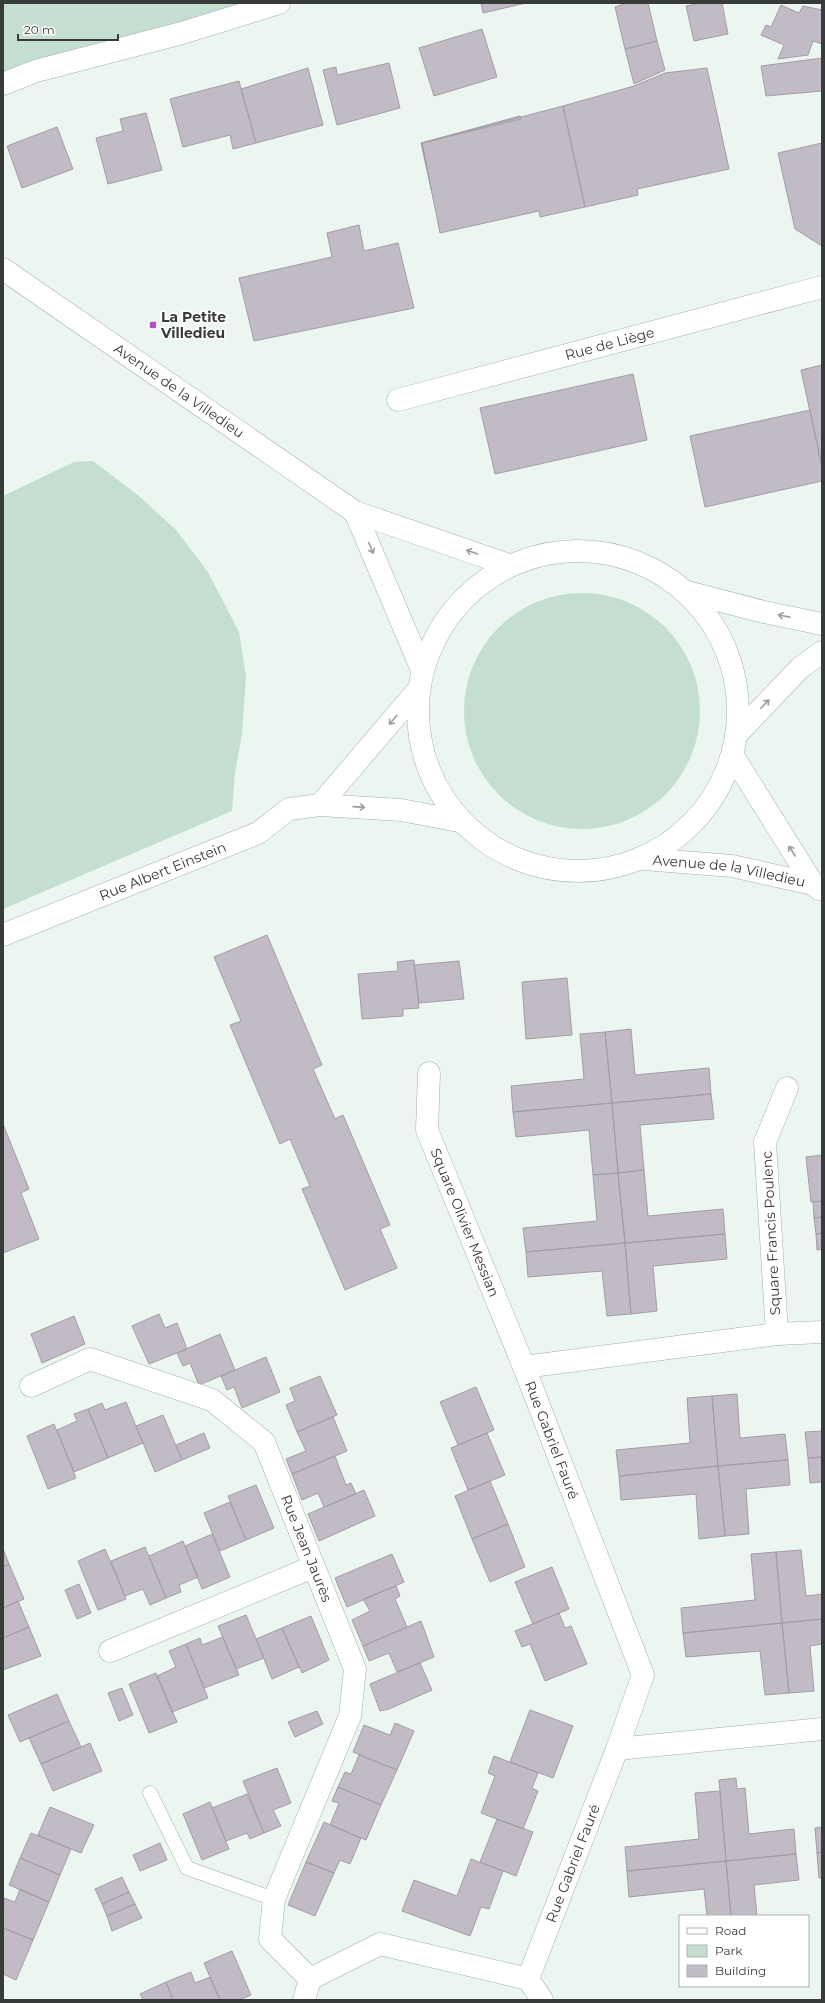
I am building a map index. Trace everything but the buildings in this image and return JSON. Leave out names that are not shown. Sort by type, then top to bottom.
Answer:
[{"type":"street","points":[[3,84],[36,71],[182,33],[279,3]]},
{"type":"street","name":"Avenue de la Villedieu","points":[[3,269],[355,512],[508,565]]},
{"type":"street","name":"Rue de Liège","points":[[398,400],[822,287]]},
{"type":"street","points":[[355,512],[420,680]]},
{"type":"street","points":[[554,551],[602,551],[647,565],[687,592],[719,633],[736,681],[738,732],[733,756],[714,799],[683,834],[644,859],[595,872],[545,870],[498,852],[459,821],[433,782],[418,737],[420,680],[440,626],[470,591],[508,565],[554,551]]},
{"type":"street","points":[[687,592],[764,612],[822,624]]},
{"type":"street","points":[[738,732],[800,668],[822,652]]},
{"type":"street","points":[[320,804],[420,680]]},
{"type":"street","name":"Avenue de la Villedieu","points":[[733,756],[818,888]]},
{"type":"street","name":"Rue Albert Einstein","points":[[3,935],[258,833],[289,809],[320,804],[400,810],[459,821]]},
{"type":"street","name":"Avenue de la Villedieu","points":[[644,859],[732,866],[818,888]]},
{"type":"street","name":"Square Olivier Messian","points":[[429,1073],[427,1130],[524,1367]]},
{"type":"street","name":"Square Francis Poulenc","points":[[777,1334],[765,1142],[787,1088]]},
{"type":"street","name":"Rue Gabriel Fauré","points":[[528,1979],[617,1749],[643,1675],[524,1367],[777,1334],[822,1332]]},
{"type":"street","name":"Rue Jean Jaurès","points":[[32,1386],[90,1359],[212,1400],[264,1442],[355,1669],[350,1716],[274,1899],[270,1939],[310,1979]]},
{"type":"street","points":[[110,1651],[313,1567]]},
{"type":"street","points":[[617,1749],[822,1729]]},
{"type":"street","points":[[304,2000],[310,1979],[380,1944],[528,1979],[542,2000]]},
{"type":"lane","points":[[150,1793],[187,1868],[274,1899]]},
{"type":"green space","points":[[3,3],[252,3],[3,75]]},
{"type":"green space","points":[[93,461],[139,496],[176,530],[208,572],[239,632],[246,677],[242,734],[235,772],[232,811],[3,909],[3,496],[74,462]]},
{"type":"green space","points":[[570,593],[594,593],[616,598],[638,607],[666,627],[680,645],[691,666],[698,688],[700,711],[698,734],[691,756],[680,777],[666,795],[638,815],[616,824],[594,829],[570,829],[548,824],[526,815],[498,795],[478,767],[469,745],[464,723],[464,699],[469,677],[478,655],[498,627],[526,607],[548,598]]},
{"type":"place","name":"La Petite Villedieu","points":[[153,325]]}]
